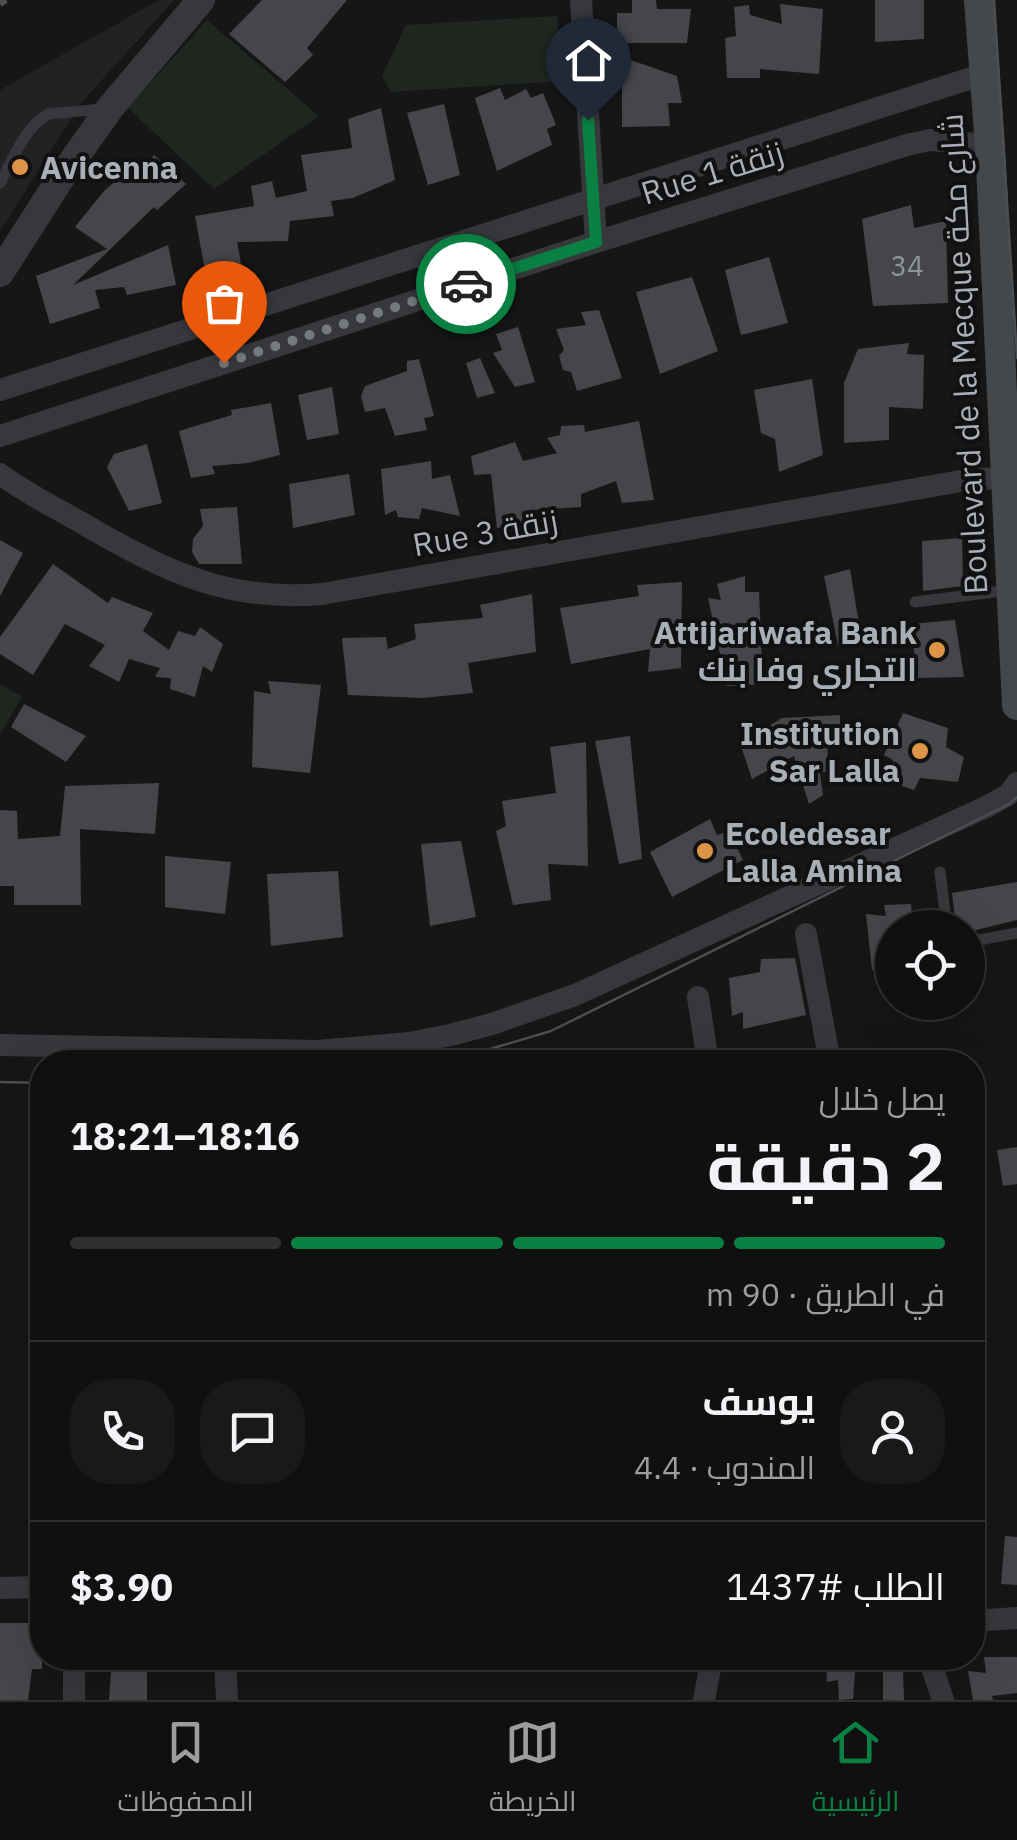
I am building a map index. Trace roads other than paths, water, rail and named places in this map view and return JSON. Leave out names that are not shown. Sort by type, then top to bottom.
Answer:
[{"type":"main road","name":"Boulevard de la Mecque شارع مكة","points":[[979,0],[990,145],[1017,706]]},
{"type":"street","points":[[0,274],[110,108],[202,0]]},
{"type":"street","points":[[581,0],[596,242]]},
{"type":"street","name":"Rue 1 زنقة","points":[[0,390],[984,74]]},
{"type":"street","name":"Rue 1 زنقة","points":[[0,436],[596,242],[919,142],[952,140],[990,145]]},
{"type":"street","name":"Rue 3 زنقة","points":[[0,474],[138,555],[178,574],[238,593],[288,597],[972,479],[1006,478]]},
{"type":"street","points":[[331,1050],[409,1044],[492,1024],[575,995],[986,807],[1008,795],[1017,783]]},
{"type":"street","points":[[806,934],[828,1050]]},
{"type":"street","points":[[698,998],[706,1050]]},
{"type":"street","points":[[0,1045],[265,1050]]},
{"type":"street","points":[[0,1588],[30,1587]]},
{"type":"street","points":[[985,1620],[1017,1618]]},
{"type":"street","points":[[74,1670],[74,1700]]},
{"type":"street","points":[[226,1670],[227,1700]]},
{"type":"street","points":[[704,1700],[710,1670]]},
{"type":"street","points":[[933,1670],[944,1700]]},
{"type":"lane","points":[[0,183],[29,131],[41,118],[110,108]]},
{"type":"lane","points":[[915,602],[1010,590]]},
{"type":"lane","points":[[940,872],[945,910]]},
{"type":"lane","points":[[985,939],[1017,933]]},
{"type":"tram line","points":[[994,0],[1017,358]]},
{"type":"tram line","points":[[487,1050],[551,1031],[1017,797]]},
{"type":"tram line","points":[[0,1082],[30,1083]]},
{"type":"railway","points":[[0,4],[6,0]]},
{"type":"place","name":"Avicenna","points":[[20,167]]},
{"type":"place","name":"Attijariwafa Bank التجاري وفا بنك","points":[[937,650]]},
{"type":"place","name":"Institution Sar Lalla","points":[[920,751]]},
{"type":"place","name":"Ecoledesar Lalla Amina","points":[[705,851]]}]
